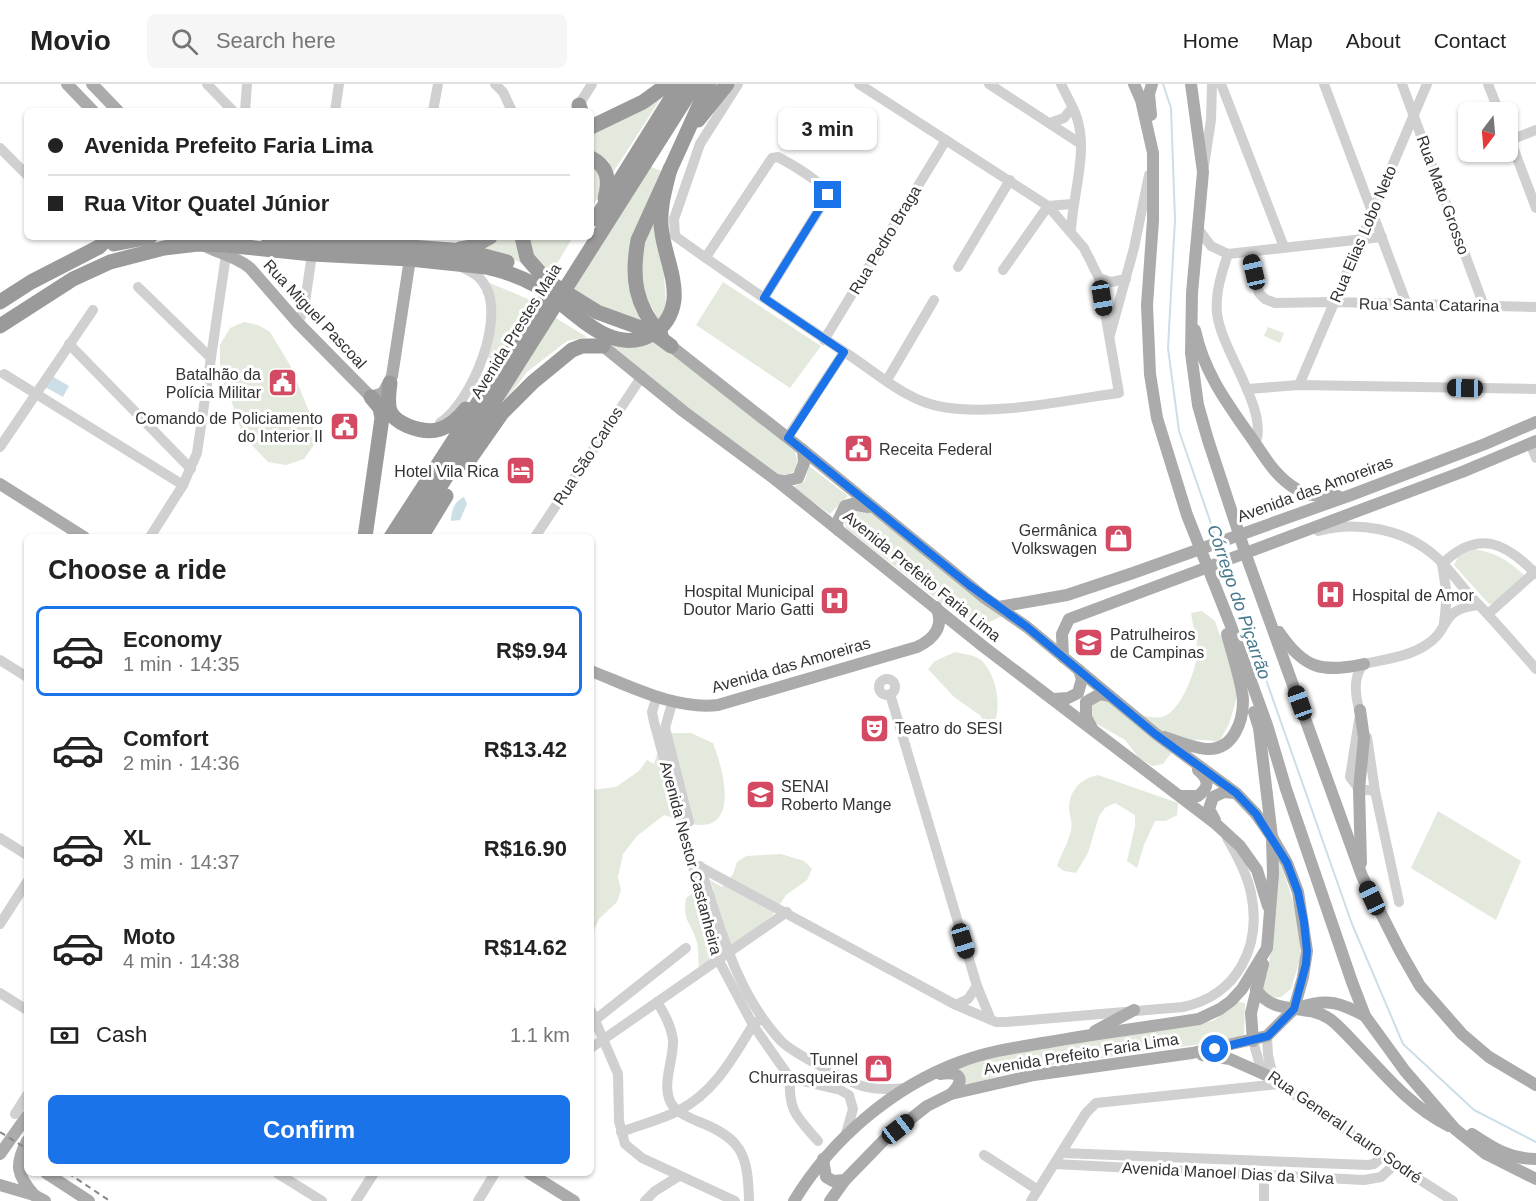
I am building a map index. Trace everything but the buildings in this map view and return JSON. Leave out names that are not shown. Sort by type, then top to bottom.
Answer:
[{"type":"highway","points":[[594,122],[643,102],[668,84]]},
{"type":"highway","points":[[594,222],[680,84]]},
{"type":"highway","name":"Avenida Prestes Maia","points":[[594,232],[659,143],[694,84]]},
{"type":"highway","points":[[671,346],[653,326],[638,296],[634,266],[638,240],[709,84]]},
{"type":"highway","points":[[687,134],[727,84]]},
{"type":"highway","points":[[594,160],[600,164],[608,180],[601,212]]},
{"type":"highway","points":[[471,265],[505,272],[524,279],[540,288],[597,331],[614,339],[636,341],[658,330],[674,302],[661,217],[670,169]]},
{"type":"highway","points":[[99,247],[104,242],[111,240]]},
{"type":"highway","points":[[0,302],[32,282],[99,247],[135,240]]},
{"type":"highway","points":[[287,240],[410,259],[477,254],[512,263],[558,281]]},
{"type":"highway","points":[[453,257],[485,240]]},
{"type":"highway","points":[[523,240],[527,258],[597,312],[639,325],[671,346]]},
{"type":"highway","name":"Avenida Prestes Maia","points":[[410,534],[538,321],[558,281],[583,240]]},
{"type":"highway","name":"Avenida Prestes Maia","points":[[558,281],[588,240]]},
{"type":"highway","points":[[0,326],[73,279],[111,262],[150,250],[194,241],[313,244],[404,241],[453,257],[529,293],[603,346]]},
{"type":"highway","name":"Avenida Prestes Maia","points":[[393,534],[498,374],[538,321]]},
{"type":"highway","points":[[423,534],[484,437],[517,398],[572,350],[582,346],[603,346]]},
{"type":"highway","points":[[390,383],[388,401],[390,412],[404,424],[422,431],[438,430],[453,423],[488,381],[498,374]]},
{"type":"highway","points":[[364,534],[382,418],[380,408],[371,397]]},
{"type":"highway","points":[[378,439],[387,428],[404,424]]},
{"type":"main road","points":[[67,84],[90,108]]},
{"type":"main road","points":[[92,84],[115,108]]},
{"type":"main road","points":[[1134,84],[1141,100],[1152,147]]},
{"type":"main road","points":[[1152,84],[1149,94],[1154,127],[1153,220],[1147,305],[1148,351],[1157,418],[1187,515],[1267,725],[1286,789],[1365,1016],[1405,1071],[1455,1130]]},
{"type":"main road","points":[[1182,84],[1196,111]]},
{"type":"main road","points":[[1191,84],[1203,172],[1191,303],[1191,353],[1198,405],[1218,474],[1362,876],[1420,986],[1462,1034],[1536,1093]]},
{"type":"main road","name":"Rua Miguel Pascoal","points":[[194,241],[241,261],[250,268],[298,323],[371,397]]},
{"type":"main road","points":[[371,397],[381,395],[390,383],[410,259]]},
{"type":"main road","points":[[1191,303],[1200,350],[1212,379],[1225,402],[1281,478],[1301,492],[1325,496],[1351,495]]},
{"type":"main road","name":"Avenida Prefeito Faria Lima","points":[[603,346],[642,375],[683,411],[776,480],[978,643],[1220,827],[1240,846],[1257,870],[1270,913]]},
{"type":"main road","name":"Avenida Prefeito Faria Lima","points":[[671,346],[985,598],[1063,657],[1155,734],[1236,793],[1256,814],[1287,863],[1298,892],[1304,922],[1306,964],[1294,1009],[1268,1036],[1192,1053],[1034,1075],[951,1094],[927,1106],[884,1140],[844,1180],[830,1201]]},
{"type":"main road","name":"Avenida das Amoreiras","points":[[999,607],[1067,595],[1351,495],[1536,422]]},
{"type":"main road","points":[[1063,657],[1062,634],[1069,619],[1462,472],[1533,442]]},
{"type":"main road","points":[[776,480],[785,481],[798,478],[804,463],[803,450]]},
{"type":"main road","points":[[0,484],[79,534]]},
{"type":"main road","points":[[838,530],[837,523],[845,506],[861,504],[872,508]]},
{"type":"main road","points":[[1155,734],[1209,749],[1221,746],[1230,740],[1238,728],[1243,700],[1212,578]]},
{"type":"main road","name":"Avenida das Amoreiras","points":[[594,672],[657,696],[693,705],[718,705],[917,647],[930,639],[939,625],[940,616],[936,607]]},
{"type":"main road","points":[[1269,616],[1291,649],[1309,663],[1330,669],[1364,664]]},
{"type":"main road","points":[[1231,626],[1259,728],[1272,837]]},
{"type":"main road","points":[[1053,699],[1068,698],[1078,693],[1082,679],[1079,670]]},
{"type":"main road","points":[[1093,730],[1086,717],[1086,702],[1100,694],[1112,697]]},
{"type":"main road","points":[[1360,710],[1364,738],[1359,789],[1362,876]]},
{"type":"main road","points":[[1178,751],[1205,776],[1207,782],[1204,790],[1198,796],[1182,796]]},
{"type":"main road","points":[[1220,827],[1209,809],[1213,797],[1224,792],[1236,793]]},
{"type":"main road","name":"Avenida Prefeito Faria Lima","points":[[794,1201],[824,1159],[844,1137],[907,1088],[959,1062],[990,1053],[1087,1035],[1198,1019],[1210,1015],[1231,1001],[1242,989],[1268,948],[1273,874],[1272,837]]},
{"type":"main road","points":[[1253,1041],[1251,1013],[1268,948]]},
{"type":"main road","points":[[1256,989],[1268,1002],[1294,1009],[1319,1012],[1333,1022],[1397,1089],[1432,1118],[1455,1130],[1486,1154],[1536,1179]]},
{"type":"main road","points":[[1294,1009],[1313,1003],[1331,1002],[1345,1005],[1365,1016]]},
{"type":"main road","points":[[1087,1035],[1134,1010]]},
{"type":"main road","points":[[1192,1053],[1230,1059],[1273,1080]]},
{"type":"main road","points":[[1494,1060],[1536,1085]]},
{"type":"main road","points":[[932,1075],[953,1072],[957,1074],[958,1086],[951,1094]]},
{"type":"main road","points":[[1439,1111],[1496,1150],[1522,1159],[1536,1160]]},
{"type":"main road","points":[[21,1115],[20,1128],[0,1153],[24,1167]]},
{"type":"main road","points":[[0,1145],[24,1159]]},
{"type":"main road","points":[[24,1147],[19,1157],[19,1171],[26,1186],[40,1198]]},
{"type":"main road","points":[[824,1159],[826,1177],[833,1181],[844,1180]]},
{"type":"main road","points":[[38,1176],[76,1201]]},
{"type":"main road","points":[[51,1176],[89,1201]]},
{"type":"main road","points":[[535,1176],[574,1201]]},
{"type":"main road","points":[[0,1185],[40,1198]]},
{"type":"street","points":[[207,84],[230,108]]},
{"type":"street","points":[[245,108],[247,84]]},
{"type":"street","points":[[335,108],[339,84]]},
{"type":"street","points":[[434,108],[438,84]]},
{"type":"street","points":[[579,108],[592,84]]},
{"type":"street","points":[[738,84],[700,144],[695,157],[674,219],[674,232],[683,241],[824,340],[914,398],[940,407],[962,410],[990,409],[1119,393],[1099,278],[1084,248],[1071,230],[1048,206],[859,84]]},
{"type":"street","points":[[989,84],[1081,144]]},
{"type":"street","points":[[1061,84],[1077,118],[1081,144],[1072,204],[1071,230]]},
{"type":"street","points":[[1203,172],[1211,120],[1212,84]]},
{"type":"street","points":[[1221,84],[1284,247]]},
{"type":"street","points":[[1324,84],[1407,305]]},
{"type":"street","name":"Rua Mato Grosso","points":[[1402,84],[1484,306]]},
{"type":"street","name":"Rua Elias Lobo Neto","points":[[1299,385],[1427,84]]},
{"type":"street","points":[[1488,84],[1495,102]]},
{"type":"street","points":[[501,87],[511,108]]},
{"type":"street","points":[[1050,123],[1064,118],[1072,108]]},
{"type":"street","points":[[1518,135],[1536,130]]},
{"type":"street","name":"Rua Pedro Braga","points":[[824,340],[946,140]]},
{"type":"street","points":[[1109,338],[1126,279],[1152,147]]},
{"type":"street","points":[[0,148],[24,172]]},
{"type":"street","points":[[706,257],[772,158],[778,157],[803,172],[826,190],[828,195],[764,298]]},
{"type":"street","points":[[1518,160],[1536,206]]},
{"type":"street","points":[[958,267],[1010,180]]},
{"type":"street","points":[[1048,206],[1072,204]]},
{"type":"street","points":[[1003,270],[1048,206]]},
{"type":"street","points":[[1199,230],[1211,246],[1228,254],[1382,237]]},
{"type":"street","points":[[298,323],[304,309],[313,244]]},
{"type":"street","name":"Rua Santa Catarina","points":[[1250,252],[1259,293],[1275,303],[1334,302],[1536,307]]},
{"type":"street","points":[[1228,254],[1219,285],[1217,312],[1234,364],[1248,389],[1259,427],[1259,435],[1255,444]]},
{"type":"street","points":[[152,534],[183,485],[200,441],[226,255]]},
{"type":"street","points":[[422,431],[443,422],[456,407],[475,380],[485,350],[491,303],[488,291],[483,281],[453,257]]},
{"type":"street","points":[[1099,278],[1111,282],[1126,279]]},
{"type":"street","points":[[138,287],[211,358]]},
{"type":"street","points":[[888,380],[934,300]]},
{"type":"street","points":[[0,447],[93,310]]},
{"type":"street","points":[[69,344],[191,469]]},
{"type":"street","points":[[788,438],[844,352]]},
{"type":"street","points":[[4,374],[183,485]]},
{"type":"street","name":"Rua São Carlos","points":[[537,534],[642,375]]},
{"type":"street","points":[[1248,389],[1299,385],[1536,389]]},
{"type":"street","points":[[1533,442],[1536,458]]},
{"type":"street","points":[[1285,538],[1332,527],[1369,527],[1384,530],[1410,541],[1433,555],[1442,564],[1536,669]]},
{"type":"street","points":[[1442,564],[1455,551],[1465,546],[1490,543],[1516,555],[1535,572],[1488,614]]},
{"type":"street","points":[[1442,564],[1448,595],[1444,623]]},
{"type":"street","points":[[1399,902],[1360,710],[1356,677],[1364,664],[1415,652],[1433,640],[1451,614],[1458,609],[1479,605]]},
{"type":"street","points":[[0,660],[24,675]]},
{"type":"street","points":[[890,694],[977,986],[991,1020]]},
{"type":"street","name":"Avenida Nestor Castanheira","points":[[657,696],[652,712],[654,722],[718,959],[753,1025],[790,1078]]},
{"type":"street","name":"Avenida Nestor Castanheira","points":[[674,700],[665,728],[700,867],[741,983],[763,1017],[788,1047],[844,1079],[861,1086],[881,1091],[907,1088]]},
{"type":"street","points":[[1359,789],[1376,791]]},
{"type":"street","points":[[700,867],[956,1005],[991,1020],[1006,1022],[1183,1007],[1207,999],[1230,982],[1248,954],[1253,932],[1251,893],[1238,858],[1220,827]]},
{"type":"street","points":[[0,838],[24,853]]},
{"type":"street","points":[[0,924],[24,887]]},
{"type":"street","points":[[598,1036],[657,1002],[787,912]]},
{"type":"street","points":[[594,1014],[686,948]]},
{"type":"street","points":[[956,1005],[968,999],[977,986]]},
{"type":"street","points":[[0,993],[24,1008]]},
{"type":"street","points":[[657,1002],[669,1020],[672,1032],[672,1056],[667,1088],[671,1102],[678,1111],[718,1129],[736,1144],[748,1170],[749,1201]]},
{"type":"street","points":[[970,1012],[983,1002]]},
{"type":"street","points":[[621,1132],[678,1111],[701,1094],[726,1070],[753,1025],[763,1017]]},
{"type":"street","points":[[594,1019],[598,1036],[618,1074],[621,1132],[625,1144],[642,1158],[735,1201]]},
{"type":"street","points":[[1068,1157],[1086,1113],[1101,1101],[1211,1092],[1273,1080],[1269,1065],[1268,1036]]},
{"type":"street","name":"Rua General Lauro Sodré","points":[[1253,1041],[1259,1062],[1273,1080],[1453,1201]]},
{"type":"street","points":[[818,1141],[798,1119],[792,1106],[789,1096],[790,1078],[840,1090],[849,1095],[853,1109],[844,1137]]},
{"type":"street","points":[[984,1155],[1038,1190],[1031,1201]]},
{"type":"street","name":"Avenida Manoel Dias da Silva","points":[[1038,1190],[1055,1164],[1068,1157],[1368,1165],[1374,1164],[1384,1155]]},
{"type":"street","name":"Avenida Manoel Dias da Silva","points":[[1068,1157],[1264,1174],[1374,1180],[1388,1173],[1395,1164]]},
{"type":"street","points":[[1264,1174],[1264,1201]]},
{"type":"street","points":[[282,1176],[322,1201]]},
{"type":"street","points":[[356,1201],[372,1176]]},
{"type":"street","points":[[478,1201],[493,1176]]},
{"type":"street","points":[[645,1201],[655,1191],[679,1176]]},
{"type":"shaded area","points":[[661,98],[612,174],[608,160],[594,153],[594,133]]},
{"type":"shaded area","points":[[594,167],[599,172],[601,189],[594,204]]},
{"type":"shaded area","points":[[651,167],[662,171],[628,259],[646,322],[619,315],[570,290]]},
{"type":"shaded area","points":[[655,215],[666,304],[659,321],[641,286],[642,249]]},
{"type":"shaded area","points":[[494,240],[518,240],[524,264],[508,257],[479,248]]},
{"type":"shaded area","points":[[527,240],[571,240],[549,277],[530,256]]},
{"type":"shaded area","points":[[723,282],[821,346],[790,388],[696,325]]},
{"type":"shaded area","points":[[490,283],[535,302],[496,368],[487,363],[496,305]]},
{"type":"shaded area","points":[[554,317],[587,337],[567,341],[527,372],[505,401],[501,399]]},
{"type":"shaded area","points":[[244,322],[258,325],[270,332],[290,365],[313,421],[316,442],[304,459],[286,465],[268,462],[243,436],[225,388],[220,363],[220,345],[230,328]]},
{"type":"shaded area","points":[[1268,327],[1284,333],[1280,343],[1264,336]]},
{"type":"shaded area","points":[[656,340],[795,452],[799,468],[789,474],[775,474],[687,408],[611,344],[631,348]]},
{"type":"shaded area","points":[[52,376],[69,386],[63,397],[45,387]]},
{"type":"shaded area","points":[[809,466],[848,496],[830,514],[793,487],[805,481]]},
{"type":"shaded area","points":[[464,497],[467,504],[460,520],[451,521],[454,506]]},
{"type":"shaded area","points":[[855,509],[869,512],[1002,616],[975,629],[846,528],[844,519],[848,512]]},
{"type":"shaded area","points":[[1474,549],[1502,558],[1525,576],[1496,603],[1489,604],[1454,565],[1458,557]]},
{"type":"shaded area","points":[[1202,611],[1215,621],[1241,674],[1229,724],[1219,742],[1193,740],[1187,742],[1175,749],[1163,764],[1152,766],[1139,758],[1125,740],[1085,717],[1083,705],[1087,694],[1098,692],[1129,710],[1146,716],[1162,717],[1169,714],[1181,700],[1194,670],[1197,649],[1191,613]]},
{"type":"shaded area","points":[[955,652],[979,659],[992,676],[998,707],[993,725],[987,731],[981,716],[954,697],[928,669],[935,661]]},
{"type":"shaded area","points":[[667,733],[691,733],[713,743],[723,778],[724,804],[720,815],[713,822],[701,825],[687,823],[664,815],[637,836],[623,854],[618,877],[621,890],[617,902],[599,919],[594,930],[594,790],[616,787],[639,771],[647,760],[654,764],[661,742]]},
{"type":"shaded area","points":[[1098,775],[1178,803],[1177,815],[1166,821],[1155,821],[1137,868],[1127,861],[1135,826],[1135,815],[1115,803],[1105,808],[1099,816],[1088,853],[1076,873],[1064,871],[1057,866],[1071,830],[1069,807],[1072,795],[1078,785]]},
{"type":"shaded area","points":[[1438,811],[1521,861],[1496,920],[1411,868]]},
{"type":"shaded area","points":[[1277,852],[1300,923],[1300,959],[1291,989],[1281,997],[1270,998],[1262,990],[1272,939]]},
{"type":"shaded area","points":[[781,854],[804,861],[812,869],[807,880],[786,895],[773,915],[699,972],[697,943],[685,913],[686,898],[695,891],[714,891],[710,880],[722,887],[733,874],[737,862],[746,856]]},
{"type":"shaded area","points":[[1238,1002],[1245,1003],[1244,1035],[1216,1042],[1017,1070],[961,1088],[957,1065],[1069,1042],[1213,1021]]},
{"type":"waterway","name":"Córrego do Piçarrão","points":[[1163,84],[1171,108],[1175,220],[1168,348],[1179,431],[1216,538]]},
{"type":"waterway","name":"Córrego do Piçarrão","points":[[1219,546],[1223,557]]},
{"type":"waterway","name":"Córrego do Piçarrão","points":[[1226,566],[1352,924],[1403,1044],[1474,1110],[1536,1142]]},
{"type":"railway","points":[[0,1132],[24,1147]]},
{"type":"railway","points":[[72,1176],[110,1201]]},
{"type":"place","name":"Batalhão da Polícia Militar","points":[[282,383]]},
{"type":"place","name":"Comando de Policiamento do Interior II","points":[[344,427]]},
{"type":"place","name":"Receita Federal","points":[[858,449]]},
{"type":"place","name":"Hotel Vila Rica","points":[[520,471]]},
{"type":"place","name":"Germânica Volkswagen","points":[[1118,539]]},
{"type":"place","name":"Hospital de Amor","points":[[1331,595]]},
{"type":"place","name":"Hospital Municipal Doutor Mario Gatti","points":[[835,600]]},
{"type":"place","name":"Patrulheiros de Campinas","points":[[1089,643]]},
{"type":"place","name":"Teatro do SESI","points":[[874,728]]},
{"type":"place","name":"SENAI Roberto Mange","points":[[760,795]]},
{"type":"place","name":"Tunnel Churrasqueiras","points":[[879,1068]]},
{"type":"route","points":[[828,195],[764,298],[844,352],[788,438],[985,598],[1027,627],[1155,734],[1236,793],[1256,814],[1287,863],[1298,892],[1307,951],[1306,964],[1294,1009],[1268,1036],[1215,1049]]}]
